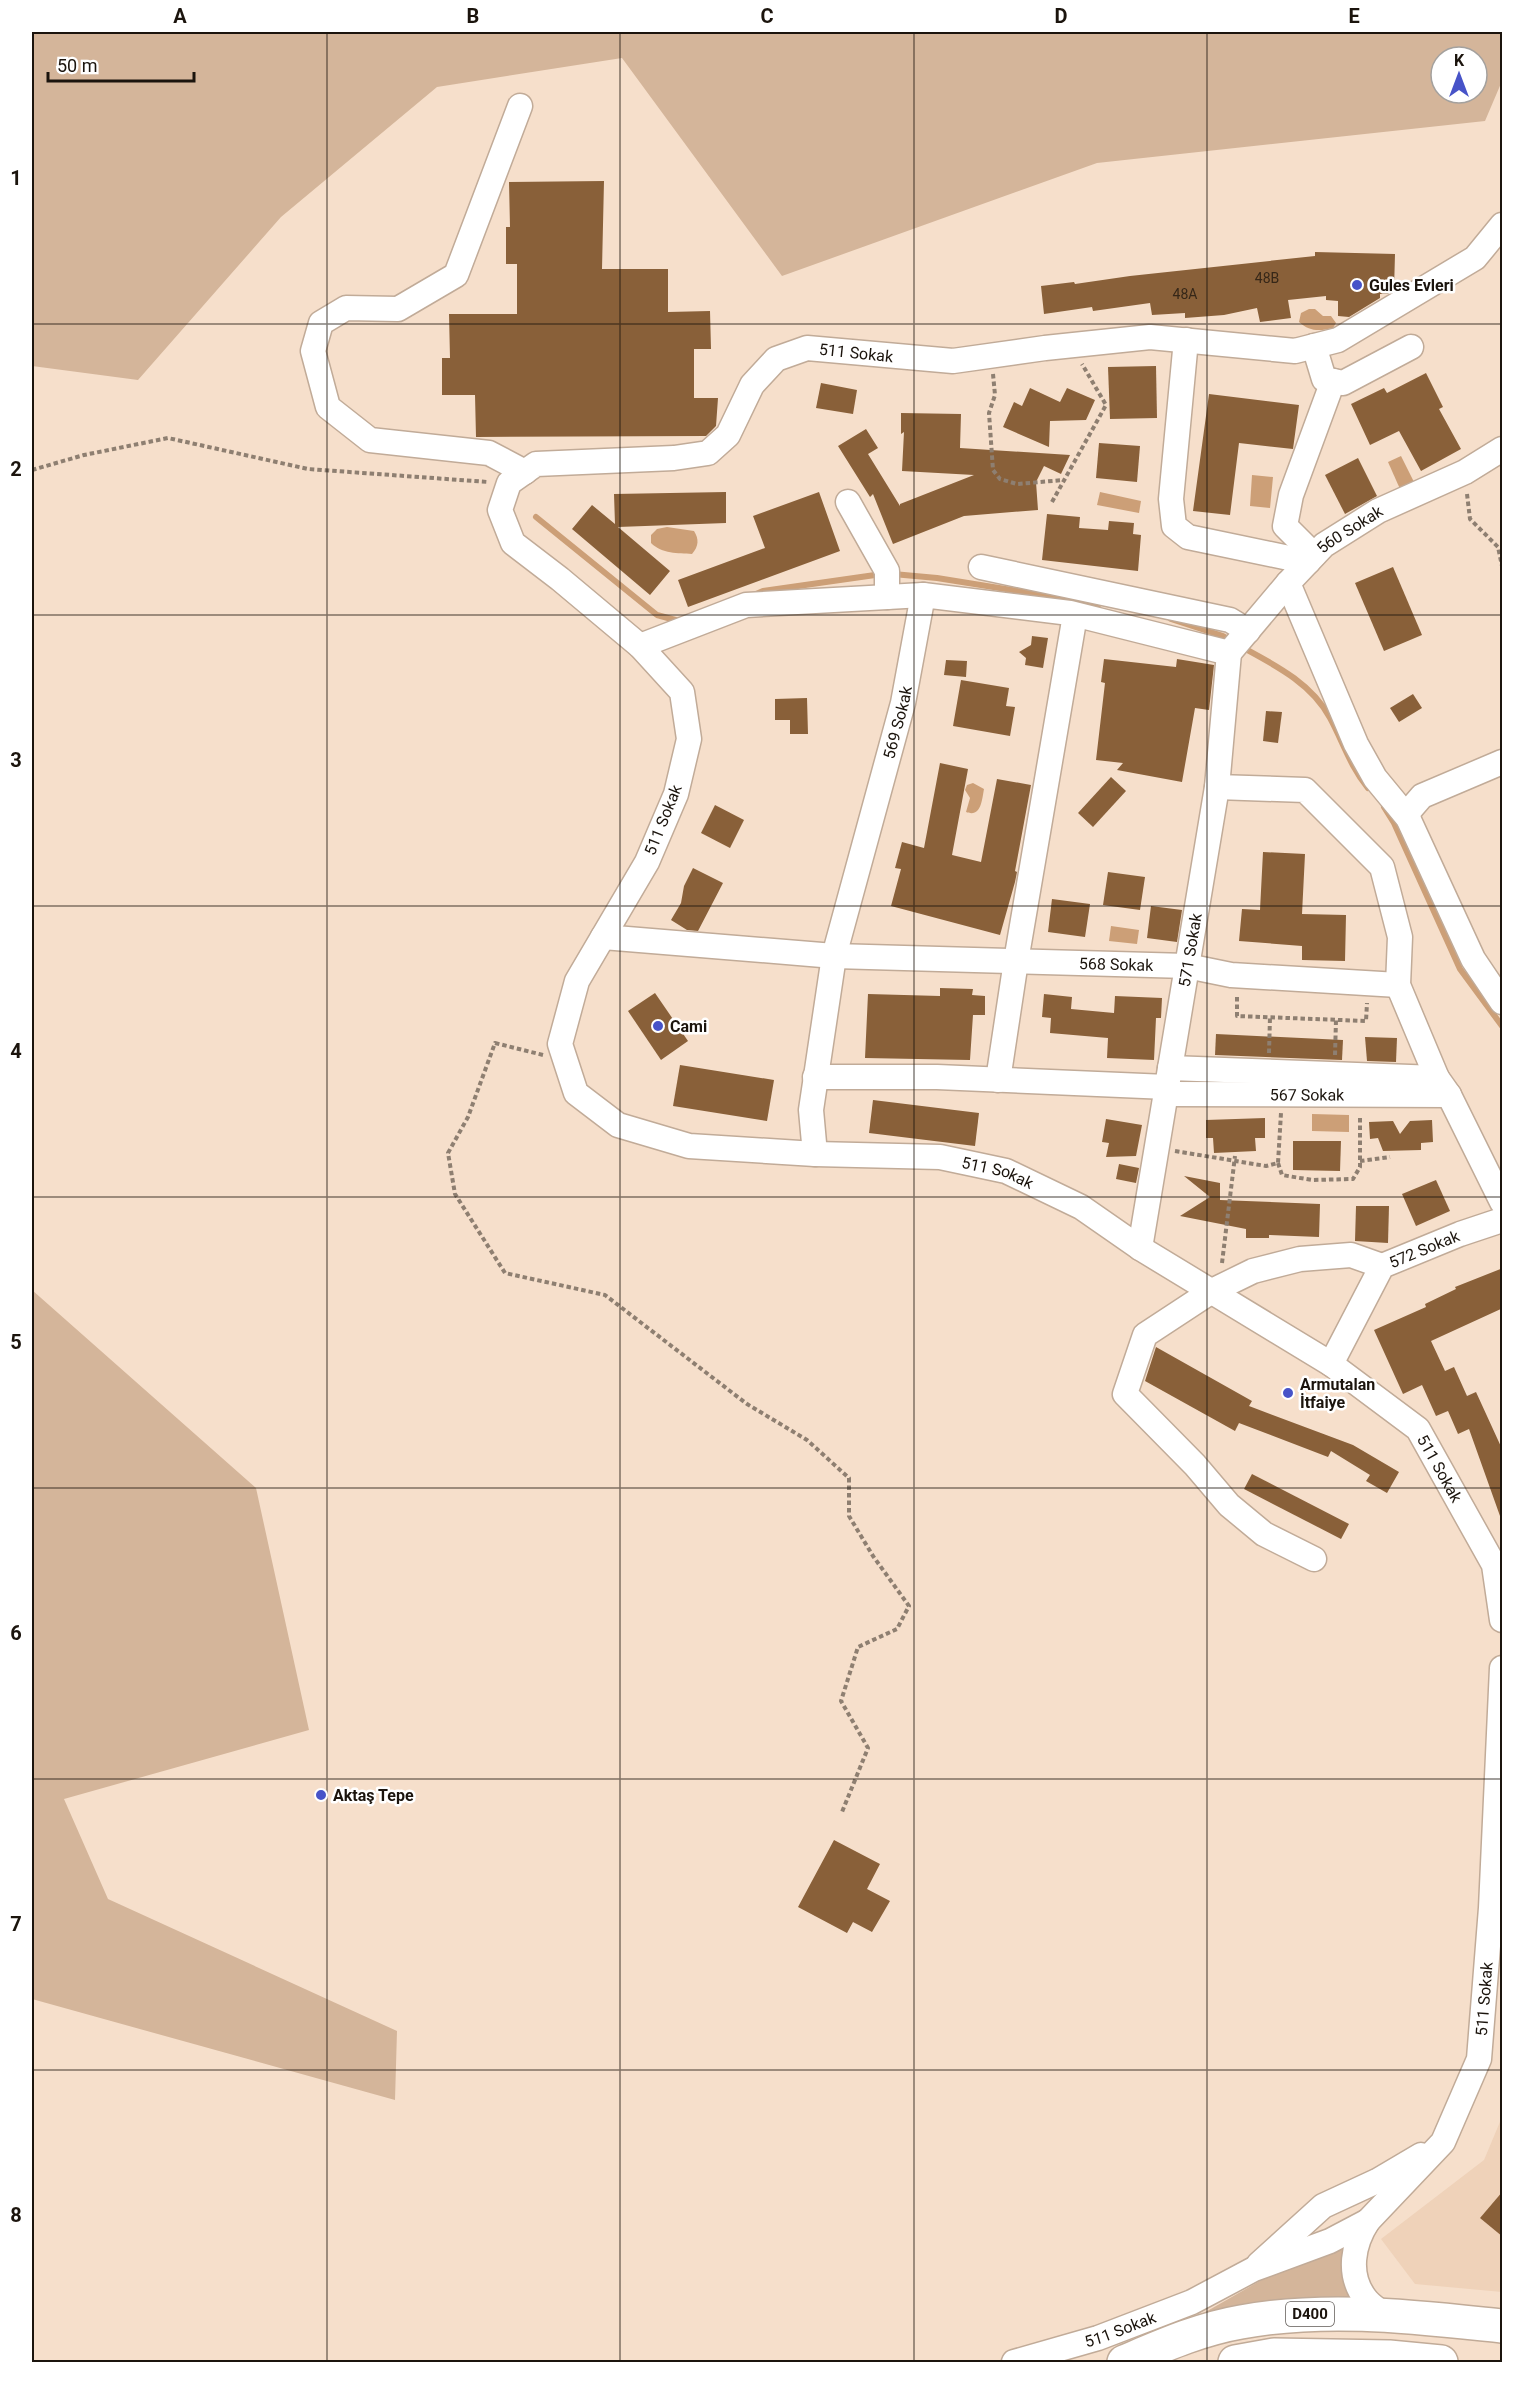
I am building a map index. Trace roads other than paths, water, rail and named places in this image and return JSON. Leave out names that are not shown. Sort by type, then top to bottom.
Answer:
[{"type":"highway","name":"D400","points":[[1124,2362],[1179,2339],[1240,2322],[1306,2314],[1383,2314],[1503,2326]]},
{"type":"highway","points":[[1235,2362],[1274,2355],[1389,2357],[1441,2362]]},
{"type":"street","points":[[517,477],[489,453],[370,440],[328,407],[313,351],[321,323],[346,308],[398,309],[456,275],[520,106]]},
{"type":"street","name":"511 Sokak","points":[[1503,225],[1475,258],[1338,340],[1295,351],[1150,337],[1071,345],[953,362],[807,348],[776,359],[752,385],[728,435],[708,453],[674,458],[536,464],[517,477],[500,510],[513,543],[640,646],[682,693],[690,739],[676,794],[646,862],[577,981],[560,1044],[576,1093],[618,1125],[690,1146],[816,1154],[940,1157],[1006,1171],[1081,1207],[1140,1248],[1222,1287],[1418,1429],[1498,1563],[1503,1620]]},
{"type":"street","points":[[1186,340],[1172,499],[1174,526],[1188,537],[1311,558]]},
{"type":"street","points":[[1314,346],[1324,379],[1343,383],[1411,347]]},
{"type":"street","points":[[1311,558],[1285,526],[1291,495],[1333,381]]},
{"type":"street","name":"560 Sokak","points":[[1238,643],[1288,583],[1324,545],[1378,511],[1465,472],[1503,449]]},
{"type":"street","points":[[848,502],[887,584]]},
{"type":"street","points":[[640,646],[746,605],[887,584],[923,595],[1076,615],[1238,643],[1230,620],[981,567]]},
{"type":"street","points":[[1288,583],[1356,744],[1375,778],[1408,818],[1473,959],[1503,1002]]},
{"type":"street","name":"569 Sokak","points":[[816,1154],[811,1110],[834,956],[903,703],[923,595]]},
{"type":"street","points":[[998,1080],[1016,961],[1076,615]]},
{"type":"street","name":"571 Sokak","points":[[1140,1248],[1217,786],[1238,643]]},
{"type":"street","points":[[1408,818],[1409,811],[1422,796],[1503,762]]},
{"type":"street","points":[[1217,786],[1305,790],[1382,867],[1400,937],[1398,985],[1443,1086],[1503,1202]]},
{"type":"street","name":"568 Sokak","points":[[603,937],[834,956],[1187,966],[1238,975],[1398,985]]},
{"type":"street","name":"567 Sokak","points":[[1167,1083],[1269,1071],[1335,1074],[1443,1086]]},
{"type":"street","points":[[816,1077],[937,1077],[1167,1083]]},
{"type":"street","name":"567 Sokak","points":[[1167,1083],[1443,1086]]},
{"type":"street","name":"572 Sokak","points":[[1331,1364],[1382,1266],[1460,1234],[1503,1220]]},
{"type":"street","points":[[1314,1559],[1264,1534],[1229,1505],[1195,1465],[1125,1394],[1144,1335],[1222,1287],[1253,1271],[1300,1259],[1351,1255],[1382,1266]]},
{"type":"street","name":"511 Sokak","points":[[1383,2314],[1365,2299],[1355,2280],[1353,2264],[1360,2233],[1368,2221],[1443,2142],[1479,2059],[1491,1908],[1503,1668]]},
{"type":"street","name":"511 Sokak","points":[[1254,2269],[1286,2237],[1323,2206],[1377,2181],[1443,2142]]},
{"type":"street","name":"511 Sokak","points":[[1014,2362],[1098,2338],[1192,2302],[1254,2269],[1330,2241],[1368,2221]]},
{"type":"waterway","points":[[536,517],[657,615],[679,621]]},
{"type":"waterway","points":[[754,595],[763,591],[882,574]]},
{"type":"waterway","points":[[893,574],[937,578],[1099,604]]},
{"type":"waterway","points":[[1171,619],[1223,636],[1231,641]]},
{"type":"waterway","points":[[1240,646],[1291,676],[1313,695],[1330,718],[1351,763],[1368,788]]},
{"type":"waterway","points":[[1384,807],[1394,823],[1460,969],[1502,1026]]},
{"type":"place","name":"Gules Evleri","points":[[1357,285]]},
{"type":"place","name":"Cami","points":[[658,1026]]},
{"type":"place","name":"Armutalan İtfaiye","points":[[1288,1393]]},
{"type":"place","name":"Aktaş Tepe","points":[[321,1795]]}]
